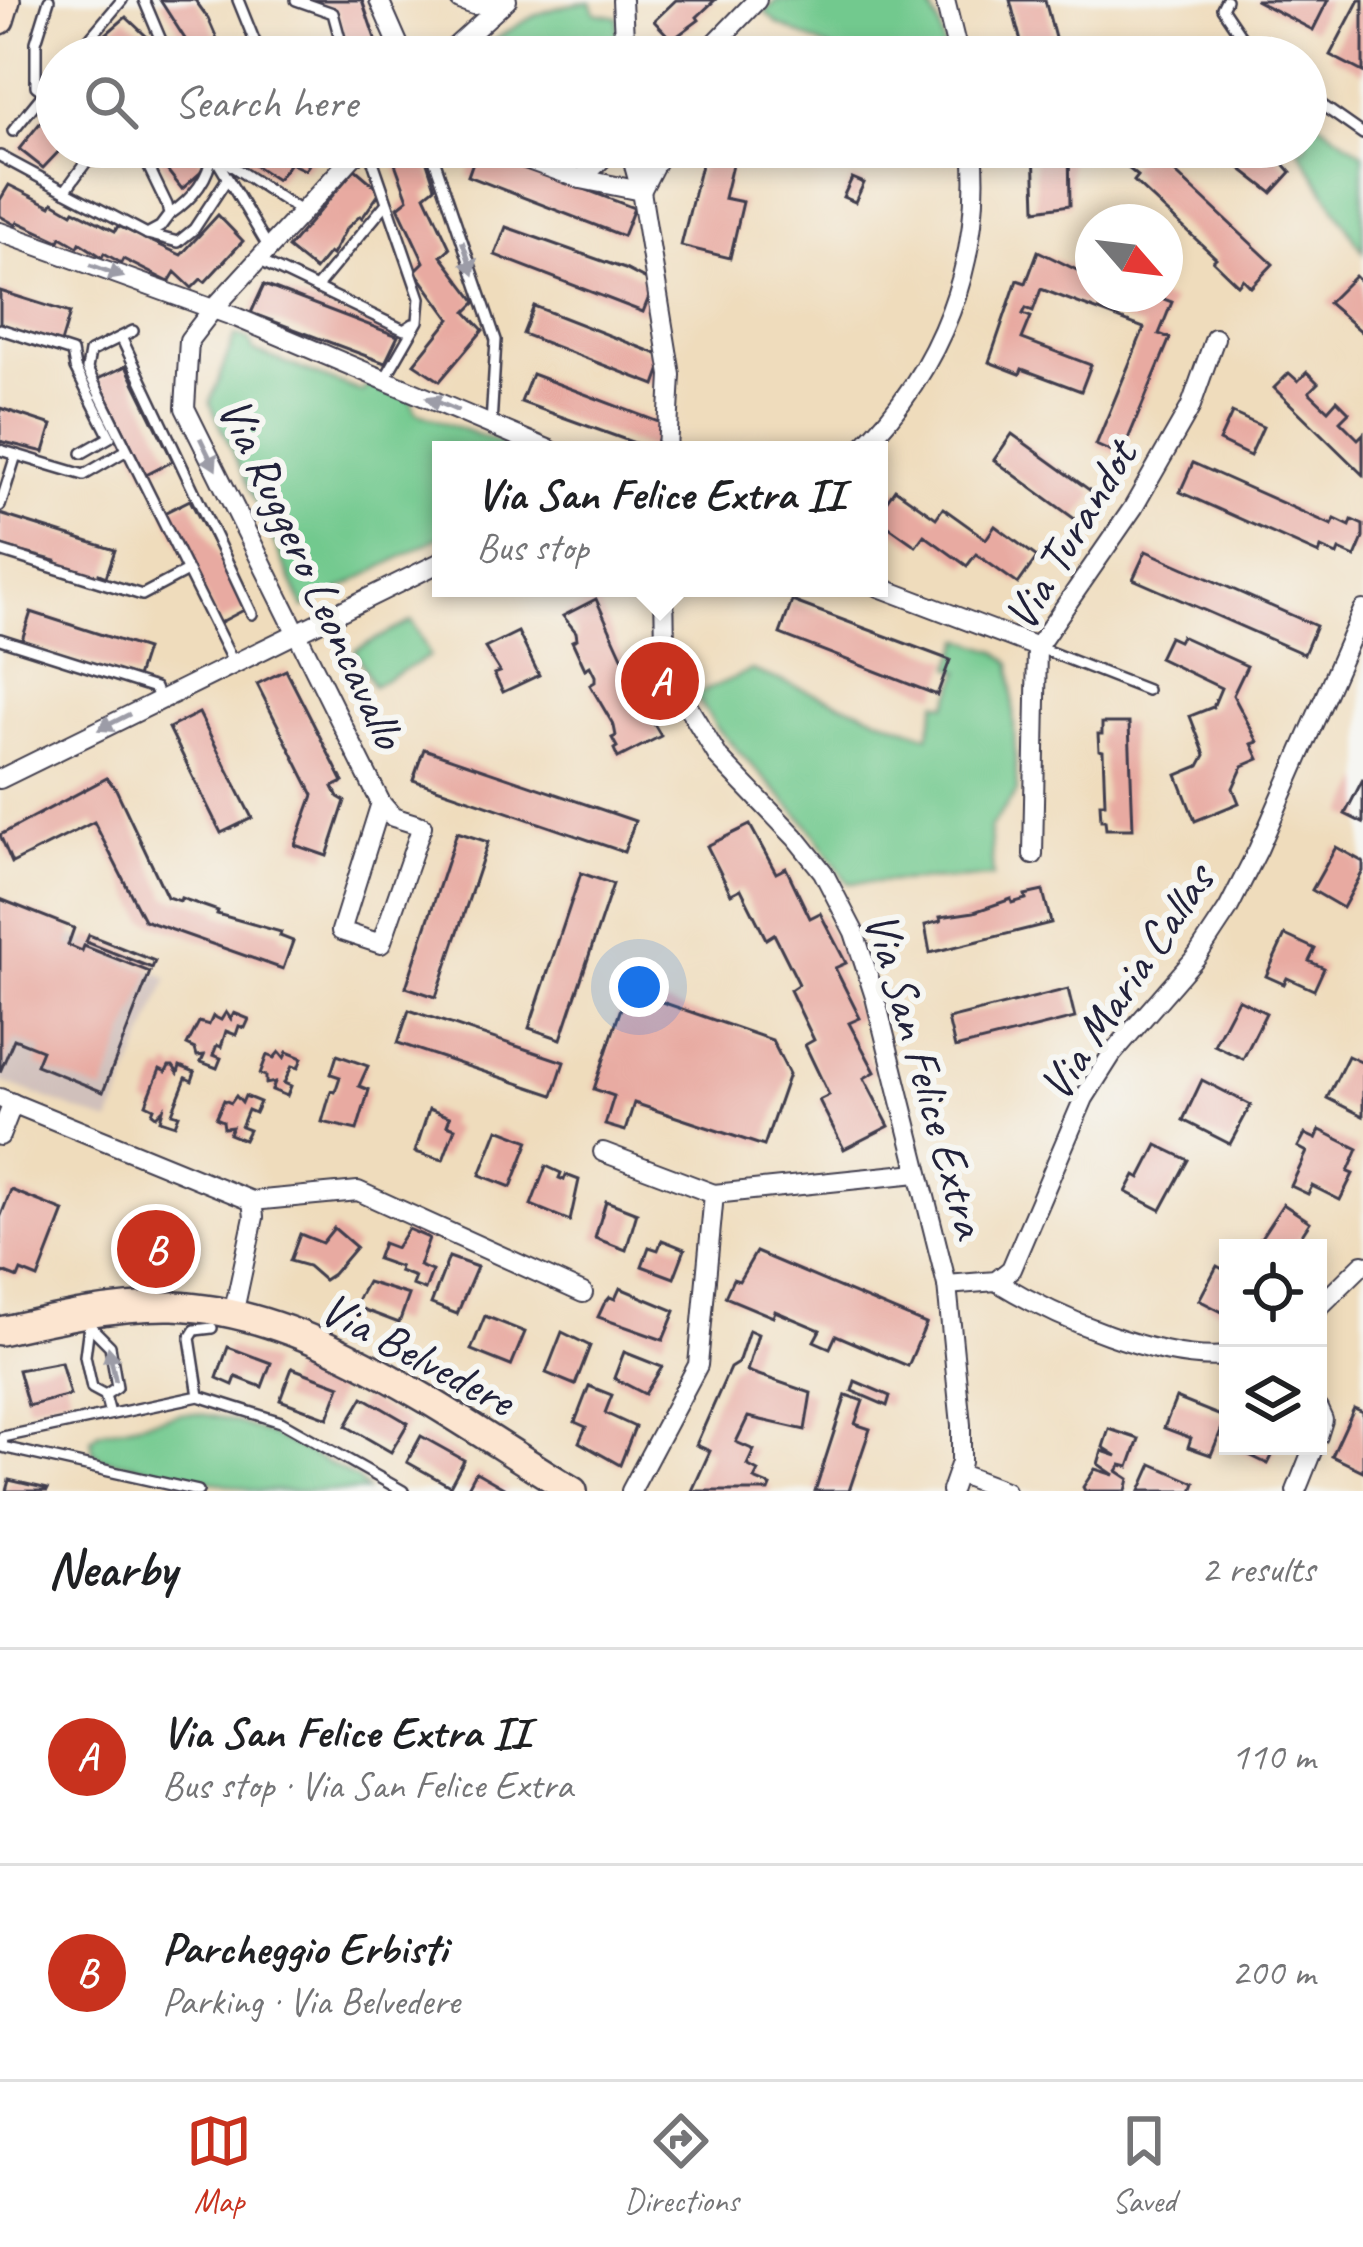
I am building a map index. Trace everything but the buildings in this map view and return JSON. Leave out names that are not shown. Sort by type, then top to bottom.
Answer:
[{"type":"street","points":[[0,20],[6,0]]},
{"type":"street","points":[[379,0],[395,36]]},
{"type":"street","points":[[460,0],[474,5],[506,0]]},
{"type":"street","points":[[466,36],[506,0]]},
{"type":"street","points":[[722,36],[757,0]]},
{"type":"street","points":[[945,0],[954,36]]},
{"type":"street","points":[[621,2],[623,36]]},
{"type":"street","name":"Via Ruggero Leoncavallo","points":[[345,168],[189,340],[185,408],[381,803],[393,817],[422,826],[381,944],[341,931],[381,803]]},
{"type":"street","points":[[550,168],[641,191]]},
{"type":"street","points":[[581,179],[592,168]]},
{"type":"street","points":[[635,168],[671,375],[667,441]]},
{"type":"street","points":[[641,191],[653,168]]},
{"type":"street","points":[[868,441],[917,384],[943,338],[962,281],[973,220],[973,168]]},
{"type":"street","points":[[0,232],[213,309],[529,441]]},
{"type":"street","name":"Via Turandot","points":[[1034,855],[1037,647],[1133,508],[1190,408],[1214,338]]},
{"type":"street","points":[[0,779],[432,566]]},
{"type":"street","points":[[888,590],[1037,647]]},
{"type":"street","name":"Via San Felice Extra","points":[[664,597],[665,646],[673,682],[719,758],[823,872],[854,932],[947,1286],[962,1425],[954,1482]]},
{"type":"street","name":"Via Maria Callas","points":[[996,1281],[1011,1269],[1084,1098],[1112,1054],[1197,956],[1228,908],[1363,610]]},
{"type":"street","points":[[0,1136],[6,1100],[251,1201],[358,1192],[583,1293]]},
{"type":"street","points":[[603,1152],[714,1194],[917,1173]]},
{"type":"street","points":[[631,1491],[698,1365],[714,1194]]},
{"type":"street","points":[[222,1322],[254,1217],[251,1201]]},
{"type":"street","points":[[1327,1299],[1363,1264]]},
{"type":"street","points":[[947,1286],[996,1281],[1022,1297],[1140,1345],[1173,1355],[1219,1356]]},
{"type":"street","name":"Via Belvedere","points":[[0,1331],[175,1306],[222,1322],[293,1334],[386,1375],[573,1491]]},
{"type":"street","points":[[1296,1491],[1310,1455]]},
{"type":"street","points":[[954,1482],[1005,1491]]},
{"type":"lane","points":[[38,36],[49,0]]},
{"type":"lane","points":[[93,35],[122,0]]},
{"type":"lane","points":[[144,0],[159,36]]},
{"type":"lane","points":[[238,0],[253,36]]},
{"type":"lane","points":[[296,0],[333,13],[339,36]]},
{"type":"lane","points":[[1226,0],[1222,8],[1241,36]]},
{"type":"lane","points":[[36,42],[36,86]]},
{"type":"lane","points":[[13,131],[36,102]]},
{"type":"lane","points":[[1327,109],[1363,134]]},
{"type":"lane","points":[[0,156],[146,234],[178,242],[194,229],[227,178]]},
{"type":"lane","points":[[64,190],[81,168]]},
{"type":"lane","points":[[148,168],[169,215]]},
{"type":"lane","points":[[146,234],[183,205],[210,168]]},
{"type":"lane","points":[[221,168],[263,254],[316,288],[404,330],[418,321]]},
{"type":"lane","points":[[237,168],[302,212]]},
{"type":"lane","points":[[373,168],[420,298],[418,321],[384,380]]},
{"type":"lane","points":[[437,168],[496,340],[491,425]]},
{"type":"lane","points":[[316,288],[386,204]]},
{"type":"lane","points":[[0,329],[72,352],[110,437],[82,453]]},
{"type":"lane","points":[[133,331],[90,352],[87,369],[232,662]]},
{"type":"lane","points":[[121,337],[252,614]]},
{"type":"lane","points":[[0,450],[83,475],[127,450]]},
{"type":"lane","points":[[0,506],[16,455]]},
{"type":"lane","points":[[0,551],[142,596],[188,572]]},
{"type":"lane","points":[[0,639],[155,688],[159,699]]},
{"type":"lane","points":[[1037,647],[1148,690]]},
{"type":"lane","points":[[87,1318],[110,1346],[117,1387],[108,1404]]},
{"type":"lane","points":[[87,1318],[85,1356],[92,1388],[108,1404]]},
{"type":"lane","points":[[199,1396],[190,1338],[195,1330],[222,1322]]},
{"type":"lane","points":[[198,1491],[2,1447],[3,1437],[108,1404],[199,1396],[281,1422],[403,1491]]},
{"type":"shaded area","points":[[0,903],[168,978],[110,1123],[0,1081]]},
{"type":"green space","points":[[777,0],[926,0],[942,36],[803,36],[765,12]]},
{"type":"green space","points":[[591,2],[595,13],[618,17],[618,36],[501,36],[542,13]]},
{"type":"green space","points":[[1327,128],[1363,153],[1363,252],[1310,168],[1327,168]]},
{"type":"green space","points":[[235,335],[249,340],[254,351],[362,392],[372,381],[389,392],[396,389],[408,394],[416,412],[495,441],[432,441],[432,541],[304,608],[210,403]]},
{"type":"green space","points":[[412,621],[430,656],[373,686],[355,650]]},
{"type":"green space","points":[[962,639],[996,651],[1011,663],[1017,792],[990,828],[993,877],[848,883],[808,825],[717,728],[695,695],[752,670],[928,736],[937,702],[947,705],[961,671],[951,667]]},
{"type":"green space","points":[[179,1414],[223,1419],[271,1435],[358,1480],[367,1491],[258,1491],[102,1458],[93,1452],[91,1439],[99,1432]]},
{"type":"place","name":"Via San Felice Extra II","points":[[660,681]]},
{"type":"place","name":"Parcheggio Erbisti","points":[[156,1249]]}]
